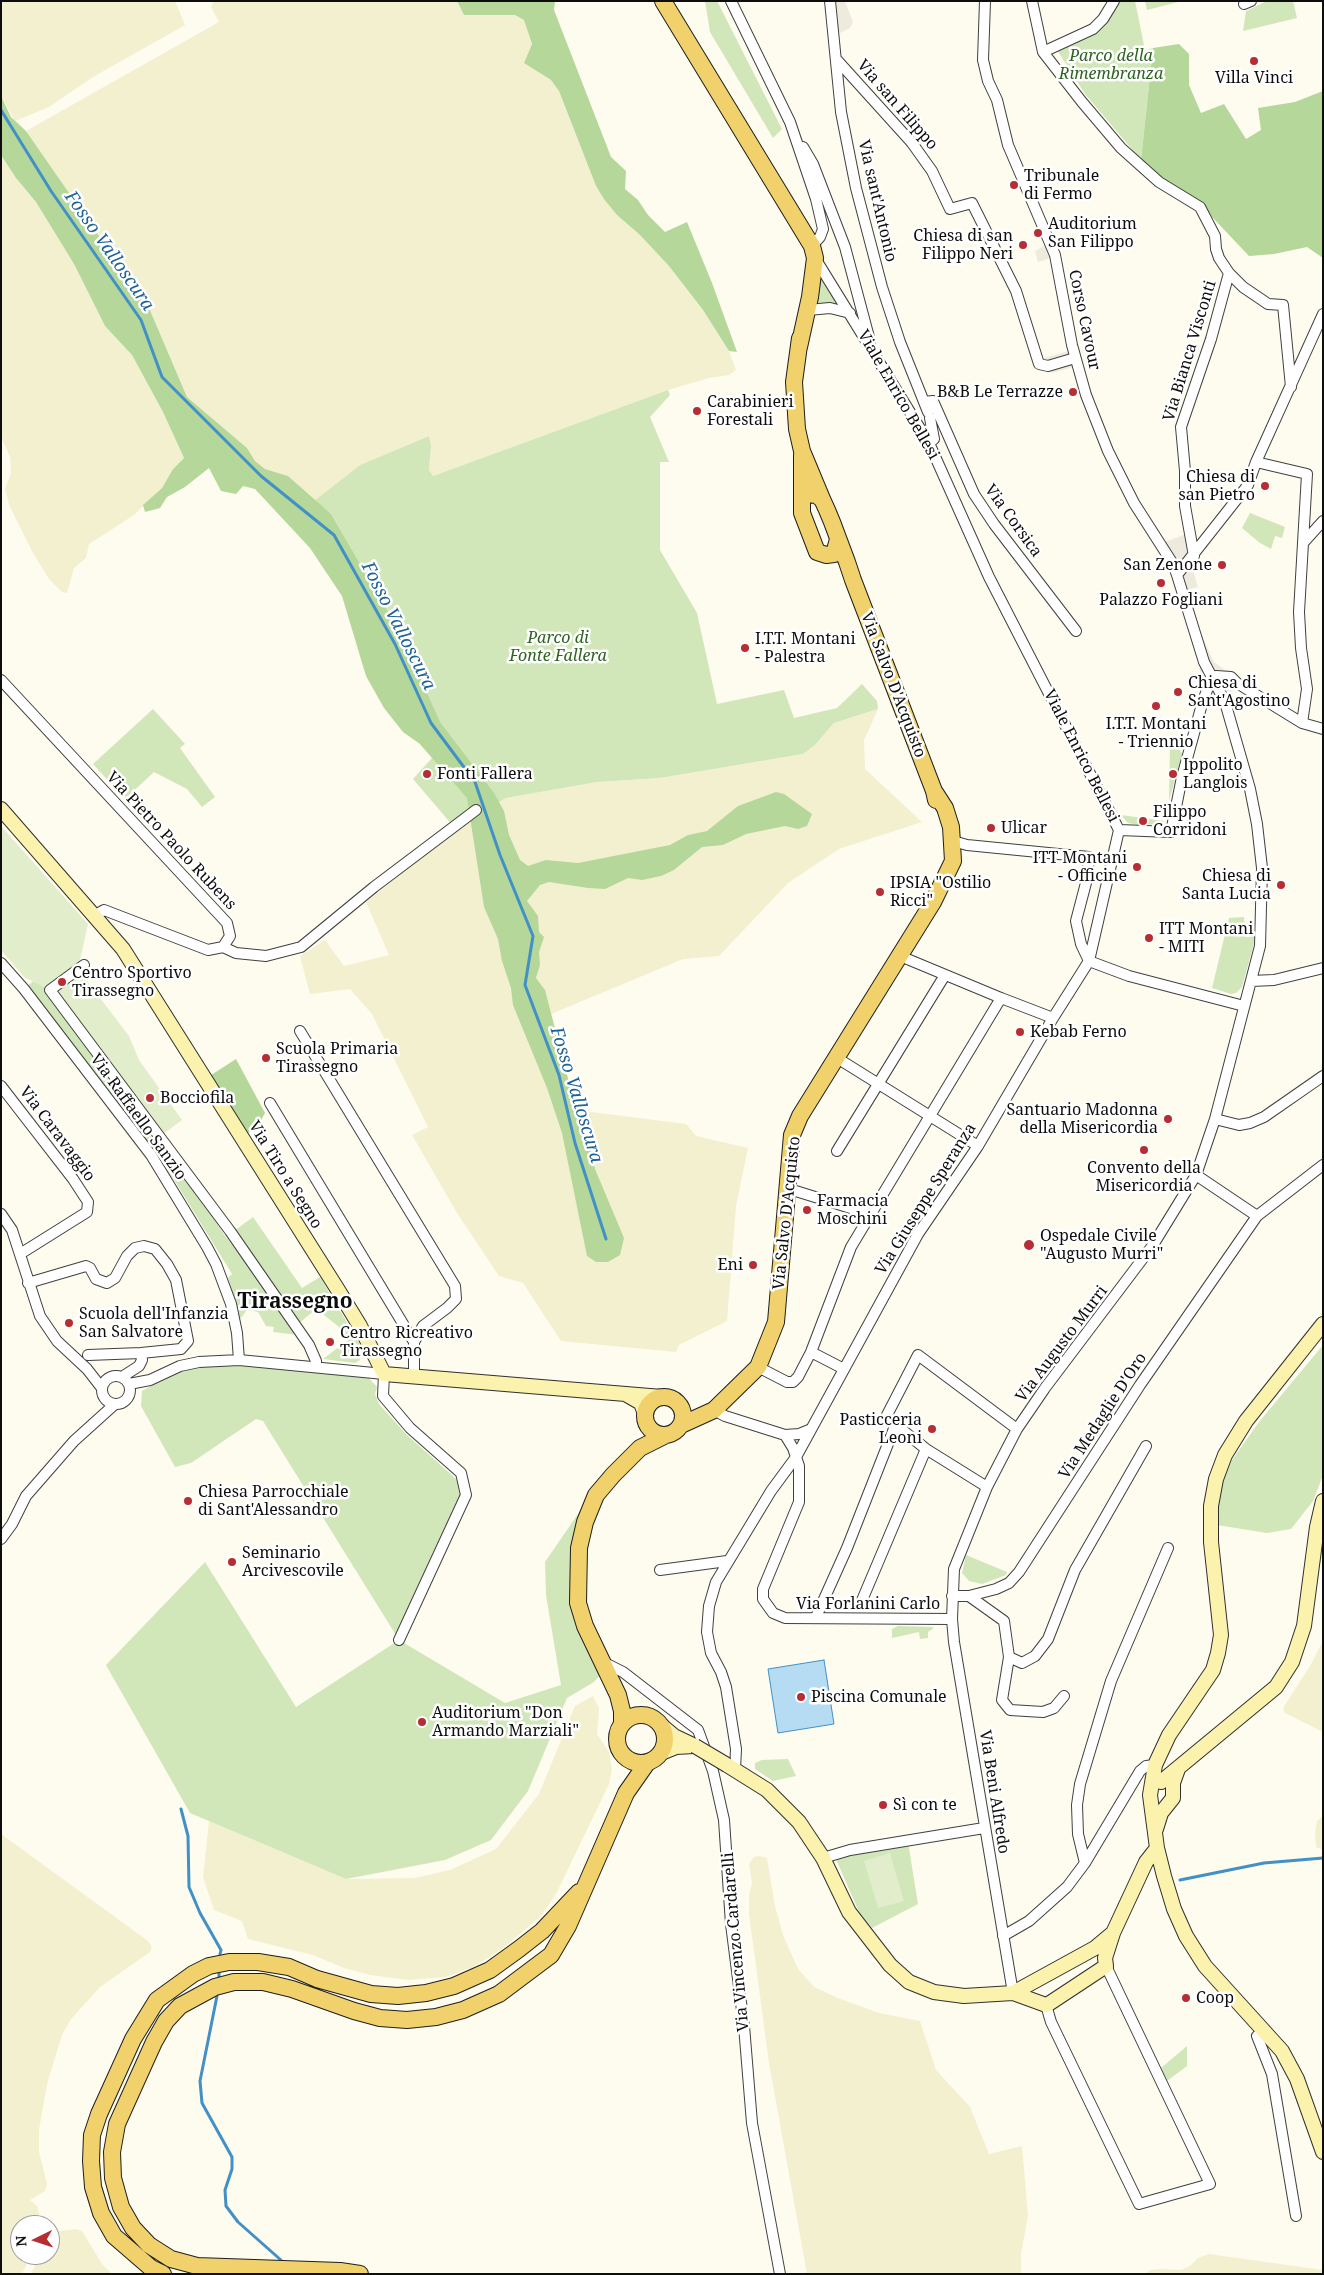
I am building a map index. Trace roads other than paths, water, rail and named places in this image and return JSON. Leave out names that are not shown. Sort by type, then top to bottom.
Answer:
[{"type":"main road","name":"Viale Enrico Bellesi","points":[[663,1],[813,252]]},
{"type":"main road","name":"Via Salvo D'Acquisto","points":[[799,347],[808,310],[813,252]]},
{"type":"main road","name":"Via Salvo D'Acquisto","points":[[812,274],[804,306],[794,382],[795,412],[802,451],[802,513],[818,552],[852,580]]},
{"type":"main road","name":"Via Salvo D'Acquisto","points":[[802,451],[838,539],[852,580],[934,791],[944,836],[941,878],[916,928]]},
{"type":"main road","points":[[802,498],[812,494],[822,499]]},
{"type":"main road","points":[[818,552],[826,555],[834,554],[838,539]]},
{"type":"main road","name":"Via Salvo D'Acquisto","points":[[728,1396],[758,1367],[776,1322],[792,1135],[800,1116],[948,875],[952,861],[953,842],[945,808],[934,791]]},
{"type":"main road","name":"Via Tiro a Segno","points":[[1,809],[123,949],[347,1304],[384,1374]]},
{"type":"main road","points":[[1323,1324],[1246,1421],[1225,1455],[1216,1479],[1211,1506],[1211,1542],[1221,1636],[1213,1670],[1176,1723],[1157,1762],[1159,1790],[1156,1841],[1174,1909],[1186,1936],[1205,1966],[1282,2051],[1297,2079],[1323,2152]]},
{"type":"main road","points":[[384,1374],[672,1398],[681,1408],[683,1416],[681,1425]]},
{"type":"main road","points":[[624,1394],[641,1403],[646,1419],[654,1433],[666,1435]]},
{"type":"main road","points":[[681,1408],[706,1408],[728,1396]]},
{"type":"main road","points":[[647,1763],[640,1763],[627,1758],[622,1753],[617,1740],[622,1724],[622,1710],[618,1695],[585,1626],[578,1603],[577,1573],[579,1548],[585,1522],[596,1496],[613,1475],[640,1448],[674,1432],[681,1425],[714,1410],[728,1396]]},
{"type":"main road","points":[[640,1448],[649,1404],[662,1397]]},
{"type":"main road","points":[[1159,1790],[1178,1769],[1276,1687],[1292,1662],[1304,1626],[1317,1527],[1323,1501]]},
{"type":"main road","points":[[618,1695],[641,1714],[657,1720],[674,1736],[695,1746],[767,1790],[799,1822],[823,1858],[849,1912],[890,1966],[909,1982],[934,1992],[964,1996],[1013,1993],[1046,2005],[1105,1962],[1113,1933],[1156,1841],[1161,1813],[1173,1798],[1159,1790]]},
{"type":"main road","points":[[622,1724],[634,1715],[641,1714]]},
{"type":"main road","points":[[661,1753],[666,1740],[662,1726]]},
{"type":"main road","points":[[360,2274],[340,2271],[226,2269],[197,2266],[171,2259],[149,2244],[133,2228],[120,2207],[113,2178],[112,2152],[121,2115],[166,2021],[180,2006],[198,1994],[234,1982],[263,1982],[380,2018],[407,2020],[436,2017],[463,2010],[499,1994],[551,1955],[568,1926],[626,1792],[647,1763],[661,1753],[676,1747],[695,1746]]},
{"type":"main road","points":[[626,1792],[629,1771],[627,1758]]},
{"type":"main road","points":[[163,2274],[151,2268],[114,2236],[101,2213],[93,2187],[91,2161],[92,2135],[99,2114],[133,2039],[157,2000],[193,1974],[210,1966],[229,1962],[258,1962],[288,1967],[317,1979],[371,1994],[398,1996],[426,1993],[454,1986],[490,1970],[519,1950],[542,1931],[586,1885]]},
{"type":"main road","points":[[1013,1993],[1095,1948],[1113,1933]]},
{"type":"main road","points":[[1095,1948],[1105,1962]]},
{"type":"street","points":[[731,1],[790,122],[813,164],[846,247],[870,346]]},
{"type":"street","name":"Via sant'Antonio","points":[[830,1],[841,112],[856,188],[885,296],[900,342],[927,410]]},
{"type":"street","name":"Corso Cavour","points":[[985,1],[982,60],[988,81],[997,100],[1008,145],[1055,255],[1075,358],[1091,408],[1108,451],[1134,503],[1173,564],[1212,679],[1227,710],[1250,789],[1259,835],[1262,868],[1260,946],[1252,981]]},
{"type":"street","points":[[1032,1],[1043,52],[1121,148],[1159,182],[1200,207],[1216,236],[1219,258],[1228,273],[1242,287],[1268,304],[1283,305],[1291,387]]},
{"type":"street","points":[[1043,52],[1092,29],[1103,19],[1114,1]]},
{"type":"street","name":"Via san Filippo","points":[[837,60],[906,136],[932,171],[950,209],[972,202],[1016,291],[1039,364],[1048,366],[1075,358]]},
{"type":"street","points":[[790,122],[822,221],[822,233],[813,252]]},
{"type":"street","name":"Viale Enrico Bellesi","points":[[813,252],[929,443],[989,577],[1120,830]]},
{"type":"street","name":"Via Bianca Visconti","points":[[1194,556],[1185,506],[1180,427],[1211,339],[1228,273]]},
{"type":"street","points":[[808,310],[830,308],[850,313]]},
{"type":"street","points":[[1177,576],[1248,485],[1256,462],[1323,314]]},
{"type":"street","name":"Via Corsica","points":[[927,410],[933,401],[974,494],[994,524],[1076,631]]},
{"type":"street","points":[[927,410],[934,440],[929,443]]},
{"type":"street","points":[[1256,462],[1307,474],[1307,505],[1299,612],[1301,648],[1307,690],[1302,723]]},
{"type":"street","points":[[1303,544],[1310,532],[1323,521]]},
{"type":"street","points":[[1120,830],[1171,832],[1182,777],[1212,679],[1216,676],[1231,676],[1237,683],[1302,723],[1323,728]]},
{"type":"street","name":"Via Pietro Paolo Rubens","points":[[1,680],[227,923],[230,936],[223,947]]},
{"type":"street","points":[[95,915],[104,910],[208,950],[217,950],[223,947],[236,953],[266,956],[301,947],[374,887],[476,810]]},
{"type":"street","name":"Via Giuseppe Speranza","points":[[731,1768],[736,1749],[726,1688],[721,1672],[711,1653],[707,1632],[709,1606],[716,1582],[727,1561],[796,1457],[918,1234],[978,1146],[1053,1018],[1089,961],[1120,830]]},
{"type":"street","points":[[953,842],[1090,857],[1076,921],[1081,944],[1089,961],[1129,976],[1244,1006]]},
{"type":"street","points":[[900,956],[1053,1018]]},
{"type":"street","name":"Via Raffaello Sanzio","points":[[1,963],[24,989],[151,1154],[207,1247],[216,1264],[231,1304],[237,1333],[239,1360]]},
{"type":"street","points":[[84,965],[50,990],[230,1231],[309,1345],[316,1361],[316,1367]]},
{"type":"street","points":[[1252,981],[1274,980],[1323,968]]},
{"type":"street","points":[[837,1151],[945,975]]},
{"type":"street","name":"Via Augusto Murri","points":[[952,1596],[954,1569],[987,1487],[1017,1429],[1045,1388],[1153,1245],[1196,1175],[1215,1119],[1252,981]]},
{"type":"street","points":[[758,1367],[787,1382],[794,1382],[811,1352],[851,1247],[1001,998]]},
{"type":"street","points":[[300,1031],[455,1286],[456,1299],[423,1326],[414,1342],[414,1377]]},
{"type":"street","points":[[837,1058],[978,1146]]},
{"type":"street","points":[[1215,1119],[1238,1124],[1250,1123],[1264,1116],[1323,1076]]},
{"type":"street","name":"Via Caravaggio","points":[[1,1086],[73,1179],[88,1202],[87,1212],[20,1254]]},
{"type":"street","points":[[270,1103],[414,1342]]},
{"type":"street","name":"Via Medaglie D'Oro","points":[[952,1596],[969,1596],[1010,1583],[1140,1385],[1257,1216],[1323,1165]]},
{"type":"street","points":[[1196,1175],[1257,1216]]},
{"type":"street","points":[[786,1188],[870,1214]]},
{"type":"street","points":[[1,1214],[12,1230],[40,1316],[66,1351],[87,1369],[102,1388],[104,1399],[115,1404]]},
{"type":"street","points":[[28,1283],[86,1266],[90,1268],[98,1281],[107,1282],[115,1278],[127,1256],[135,1248],[144,1246],[155,1249],[167,1264],[176,1280],[188,1341],[180,1349],[88,1356]]},
{"type":"street","points":[[811,1352],[844,1368]]},
{"type":"street","points":[[1,1539],[12,1524],[26,1496],[74,1441],[115,1404],[124,1402],[127,1385],[142,1360],[141,1353]]},
{"type":"street","points":[[987,1487],[926,1449],[886,1418],[918,1356],[1017,1429]]},
{"type":"street","points":[[87,1369],[95,1370],[108,1378],[127,1385],[150,1380],[180,1366],[199,1362],[239,1360],[384,1374],[383,1396],[410,1428],[461,1473],[466,1495],[399,1640]]},
{"type":"street","points":[[102,1388],[108,1378]]},
{"type":"street","points":[[714,1410],[725,1416],[785,1435],[799,1434],[811,1429]]},
{"type":"street","points":[[816,1617],[847,1548],[894,1426]]},
{"type":"street","points":[[785,1435],[796,1457]]},
{"type":"street","points":[[1009,1657],[1022,1663],[1035,1656],[1048,1639],[1075,1570],[1146,1446]]},
{"type":"street","points":[[860,1606],[926,1449]]},
{"type":"street","name":"Via Forlanini Carlo","points":[[796,1457],[800,1476],[799,1502],[766,1579],[763,1599],[767,1608],[779,1617],[952,1619]]},
{"type":"street","points":[[1085,1863],[1078,1834],[1077,1805],[1080,1784],[1111,1681],[1168,1548]]},
{"type":"street","points":[[660,1570],[727,1561]]},
{"type":"street","name":"Via Beni Alfredo","points":[[952,1596],[952,1619],[984,1828],[1013,1993]]},
{"type":"street","points":[[969,1596],[1004,1621],[1009,1657],[1002,1700],[1010,1710],[1043,1712],[1054,1708],[1064,1696]]},
{"type":"street","name":"Via Vincenzo Cardarelli","points":[[602,1662],[623,1672],[694,1727],[703,1740],[713,1771],[724,1820],[731,1924],[744,2026],[752,2123],[780,2274]]},
{"type":"street","points":[[1003,1936],[1029,1922],[1067,1887],[1085,1863],[1140,1770],[1157,1762]]},
{"type":"street","points":[[823,1858],[850,1850],[984,1828]]},
{"type":"street","points":[[1046,2005],[1051,2022],[1139,2204],[1210,2184],[1105,1962]]},
{"type":"street","points":[[1264,2030],[1257,2036],[1272,2074],[1296,2216]]},
{"type":"water","name":"Piscina Comunale","points":[[824,1660],[834,1724],[778,1733],[768,1669]]},
{"type":"waterway","name":"Fosso Valloscura","points":[[1,110],[51,191],[141,320],[162,377],[261,476],[334,535],[395,644],[431,723],[475,782],[500,855],[533,936],[525,985],[559,1075],[575,1143],[606,1239]]},
{"type":"waterway","points":[[181,1809],[188,1836],[189,1887],[200,1913],[221,1950],[220,1954]]},
{"type":"waterway","points":[[1180,1880],[1264,1863],[1323,1858]]},
{"type":"waterway","points":[[217,1996],[200,2081],[202,2103],[232,2157],[232,2169],[225,2190],[226,2206],[238,2222],[282,2261]]},
{"type":"place","name":"Villa Vinci","points":[[1254,61]]},
{"type":"place","name":"Tribunale di Fermo","points":[[1014,185]]},
{"type":"place","name":"Auditorium San Filippo","points":[[1038,233]]},
{"type":"place","name":"Chiesa di san Filippo Neri","points":[[1023,245]]},
{"type":"place","name":"B&B Le Terrazze","points":[[1073,392]]},
{"type":"place","name":"Carabinieri Forestali","points":[[697,411]]},
{"type":"place","name":"Chiesa di san Pietro","points":[[1265,486]]},
{"type":"place","name":"San Zenone","points":[[1222,565]]},
{"type":"place","name":"Palazzo Fogliani","points":[[1161,583]]},
{"type":"place","name":"I.T.T. Montani - Palestra","points":[[745,648]]},
{"type":"place","name":"Chiesa di Sant'Agostino","points":[[1178,692]]},
{"type":"place","name":"I.T.T. Montani - Triennio","points":[[1156,706]]},
{"type":"place","name":"Fonti Fallera","points":[[427,774]]},
{"type":"place","name":"Ippolito Langlois","points":[[1173,774]]},
{"type":"place","name":"Filippo Corridoni","points":[[1143,821]]},
{"type":"place","name":"Ulicar","points":[[991,828]]},
{"type":"place","name":"ITT Montani - Officine","points":[[1137,867]]},
{"type":"place","name":"Chiesa di Santa Lucia","points":[[1281,885]]},
{"type":"place","name":"IPSIA \"Ostilio Ricci\"","points":[[880,892]]},
{"type":"place","name":"ITT Montani - MITI","points":[[1149,938]]},
{"type":"place","name":"Centro Sportivo Tirassegno","points":[[62,982]]},
{"type":"place","name":"Kebab Ferno","points":[[1020,1032]]},
{"type":"place","name":"Scuola Primaria Tirassegno","points":[[266,1058]]},
{"type":"place","name":"Bocciofila","points":[[150,1098]]},
{"type":"place","name":"Santuario Madonna della Misericordia","points":[[1168,1119]]},
{"type":"place","name":"Convento della Misericordia","points":[[1144,1150]]},
{"type":"place","name":"Farmacia Moschini","points":[[807,1210]]},
{"type":"place","name":"Ospedale Civile \"Augusto Murri\"","points":[[1029,1245]]},
{"type":"place","name":"Eni","points":[[753,1265]]},
{"type":"place","name":"Scuola dell'Infanzia San Salvatore","points":[[69,1323]]},
{"type":"place","name":"Centro Ricreativo Tirassegno","points":[[330,1342]]},
{"type":"place","name":"Pasticceria Leoni","points":[[932,1429]]},
{"type":"place","name":"Chiesa Parrocchiale di Sant'Alessandro","points":[[188,1501]]},
{"type":"place","name":"Seminario Arcivescovile","points":[[232,1562]]},
{"type":"place","name":"Piscina Comunale","points":[[801,1697]]},
{"type":"place","name":"Auditorium \"Don Armando Marziali\"","points":[[422,1722]]},
{"type":"place","name":"Sì con te","points":[[883,1805]]},
{"type":"place","name":"Coop","points":[[1186,1998]]},
{"type":"district","name":"Tirassegno","points":[[295,1302]]},
{"type":"park label","name":"Parco della Rimembranza","points":[[1111,65]]},
{"type":"park label","name":"Parco di Fonte Fallera","points":[[558,647]]}]
